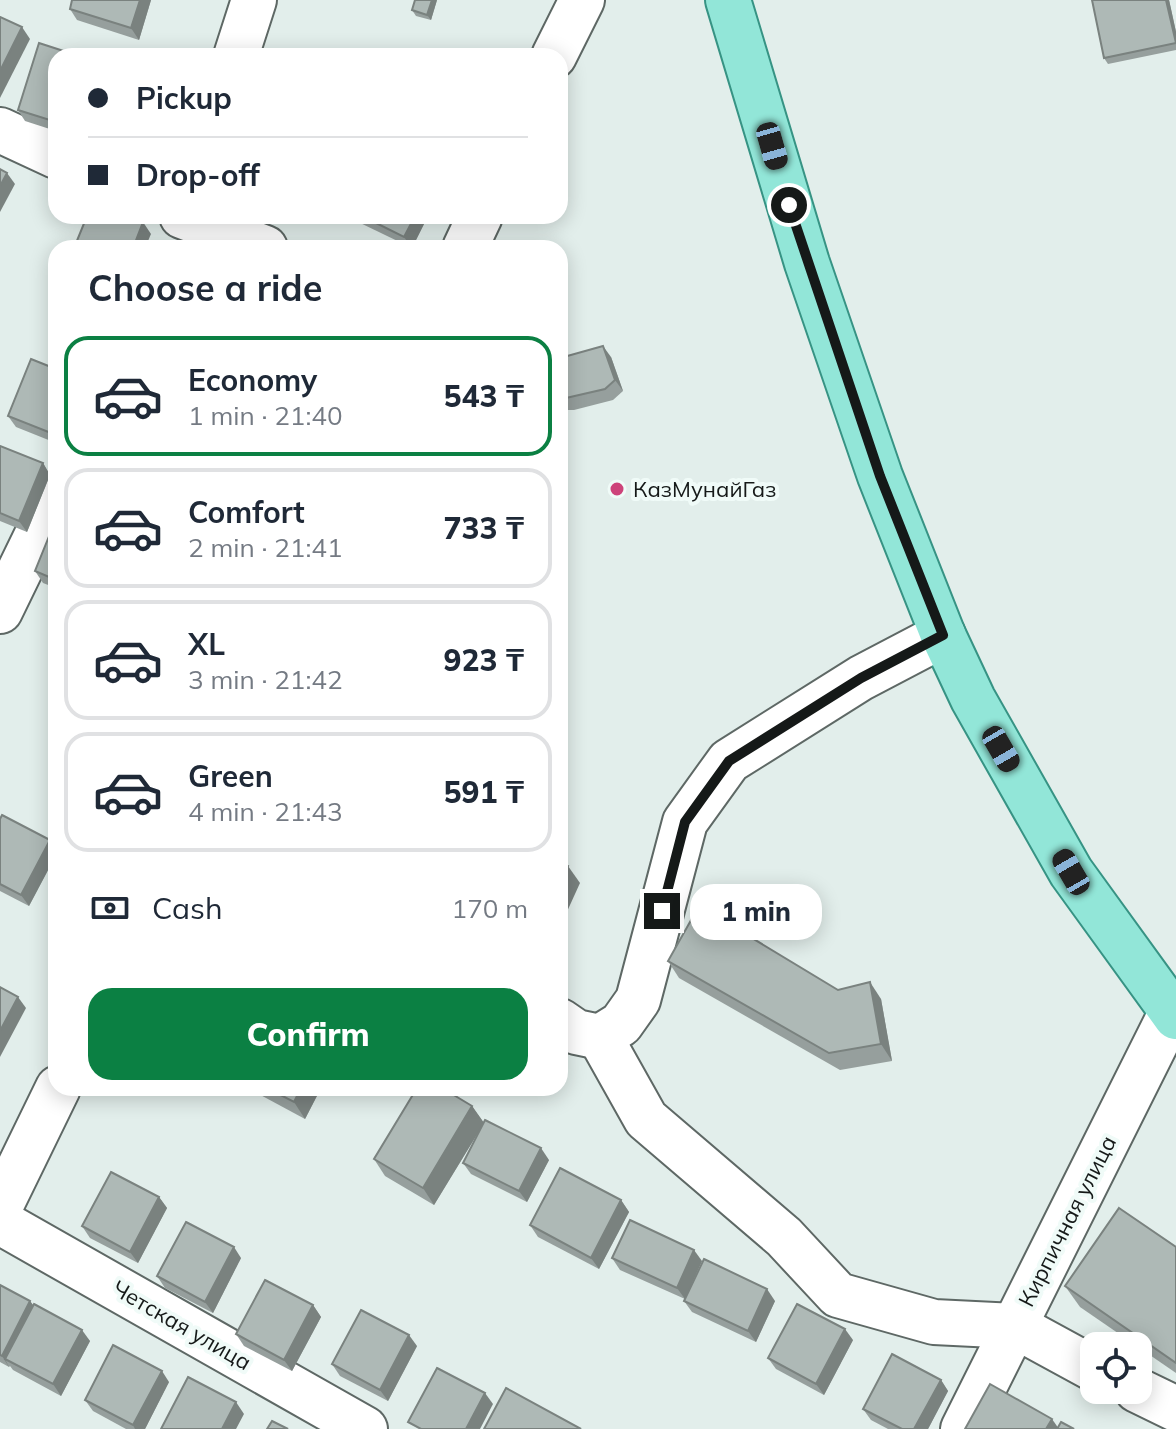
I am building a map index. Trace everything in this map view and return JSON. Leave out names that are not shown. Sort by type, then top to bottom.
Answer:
[{"type":"main road","points":[[728,0],[807,263],[880,476],[943,635],[973,699],[1071,872],[1174,1015]]},
{"type":"street","points":[[239,48],[254,0]]},
{"type":"street","points":[[558,48],[582,0]]},
{"type":"street","points":[[0,130],[48,152]]},
{"type":"street","points":[[204,224],[244,240]]},
{"type":"street","points":[[0,611],[48,512]]},
{"type":"street","points":[[568,1026],[576,1032],[600,1037],[621,1024],[638,1000],[685,822],[729,761],[861,678],[943,635]]},
{"type":"street","name":"Кирпичная улица","points":[[963,1429],[1174,1015]]},
{"type":"street","points":[[600,1037],[646,1119],[784,1237],[838,1295],[934,1322],[1015,1326],[1080,1361]]},
{"type":"street","points":[[0,1207],[54,1096]]},
{"type":"street","name":"Четская улица","points":[[0,1222],[365,1429]]},
{"type":"street","points":[[1152,1397],[1176,1409]]},
{"type":"building","points":[[72,0],[140,0],[131,28],[70,9]]},
{"type":"building","points":[[415,0],[432,0],[427,15],[412,10]]},
{"type":"building","points":[[1092,0],[1166,0],[1176,43],[1104,58]]},
{"type":"building","points":[[0,17],[22,27],[0,71]]},
{"type":"building","points":[[39,43],[54,48],[48,48],[48,119],[18,110]]},
{"type":"building","points":[[0,169],[7,173],[0,186]]},
{"type":"building","points":[[84,224],[142,224],[136,240],[77,240]]},
{"type":"building","points":[[378,224],[411,224],[404,237]]},
{"type":"building","points":[[603,346],[615,380],[605,389],[568,398],[568,356]]},
{"type":"building","points":[[31,359],[48,366],[48,432],[8,416]]},
{"type":"building","points":[[0,446],[43,463],[19,521],[0,513]]},
{"type":"building","points":[[48,539],[48,577],[35,571]]},
{"type":"building","points":[[2,815],[48,839],[21,895],[0,884]]},
{"type":"building","points":[[699,906],[838,990],[870,982],[881,1044],[829,1053],[668,961]]},
{"type":"building","points":[[0,987],[18,997],[0,1031]]},
{"type":"building","points":[[282,1096],[297,1096],[294,1102]]},
{"type":"building","points":[[412,1096],[455,1096],[472,1106],[423,1188],[374,1159]]},
{"type":"building","points":[[485,1120],[541,1148],[519,1191],[463,1163]]},
{"type":"building","points":[[560,1168],[621,1200],[591,1258],[530,1225]]},
{"type":"building","points":[[111,1172],[159,1197],[130,1252],[82,1226]]},
{"type":"building","points":[[1119,1208],[1176,1247],[1176,1363],[1152,1346],[1152,1332],[1131,1332],[1065,1286]]},
{"type":"building","points":[[630,1220],[694,1250],[677,1288],[612,1258]]},
{"type":"building","points":[[186,1222],[234,1247],[205,1302],[157,1276]]},
{"type":"building","points":[[704,1259],[767,1289],[748,1331],[684,1301]]},
{"type":"building","points":[[265,1280],[313,1305],[284,1360],[236,1334]]},
{"type":"building","points":[[0,1285],[30,1301],[2,1356],[0,1355]]},
{"type":"building","points":[[34,1304],[82,1330],[53,1384],[5,1359]]},
{"type":"building","points":[[797,1304],[845,1329],[816,1384],[768,1358]]},
{"type":"building","points":[[361,1310],[409,1335],[380,1390],[332,1364]]},
{"type":"building","points":[[113,1345],[162,1371],[133,1425],[85,1400]]},
{"type":"building","points":[[892,1354],[941,1380],[914,1429],[902,1429],[863,1409]]},
{"type":"building","points":[[437,1368],[485,1393],[466,1429],[421,1429],[408,1422]]},
{"type":"building","points":[[188,1377],[236,1402],[222,1429],[161,1429]]},
{"type":"building","points":[[990,1384],[1052,1419],[1046,1429],[965,1429]]},
{"type":"building","points":[[506,1388],[581,1429],[484,1429]]},
{"type":"building","points":[[272,1421],[288,1429],[267,1429]]},
{"type":"building","points":[[1061,1422],[1074,1429],[1057,1429]]},
{"type":"place","name":"КазМунайГаз","points":[[617,489]]},
{"type":"route","points":[[662,911],[685,822],[729,761],[861,678],[943,635],[880,476],[789,205]]}]
